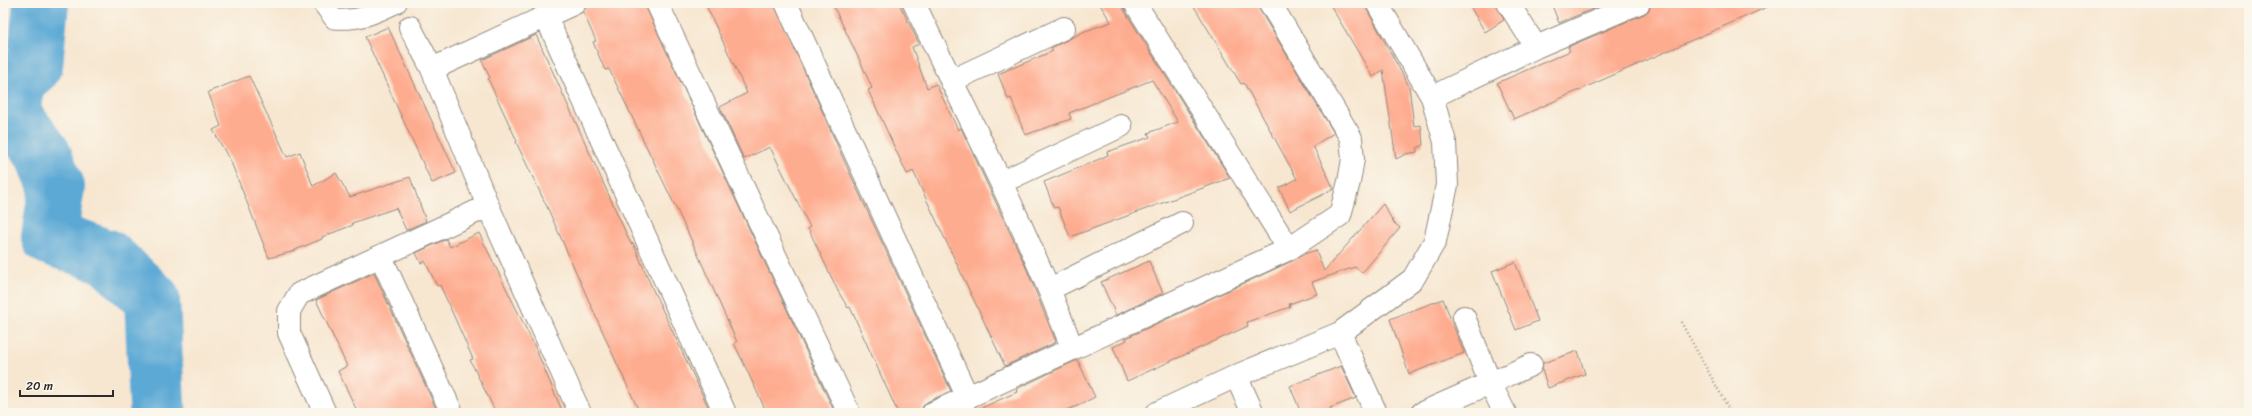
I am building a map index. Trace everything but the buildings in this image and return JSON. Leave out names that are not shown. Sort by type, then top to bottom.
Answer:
[{"type":"street","points":[[432,69],[575,3]]},
{"type":"street","points":[[657,3],[848,413]]},
{"type":"street","points":[[786,3],[968,398]]},
{"type":"street","points":[[914,3],[951,81],[1002,182],[1050,290],[1072,348]]},
{"type":"street","points":[[1135,3],[1289,249]]},
{"type":"street","points":[[933,413],[1289,249],[1340,215],[1349,182],[1353,158],[1351,138],[1270,3]]},
{"type":"street","points":[[1156,413],[1236,376],[1340,332],[1413,279],[1435,241],[1447,184],[1445,142],[1432,98],[1377,3]]},
{"type":"street","points":[[1508,3],[1536,47]]},
{"type":"street","points":[[1432,98],[1536,47],[1639,3]]},
{"type":"street","points":[[546,16],[724,413]]},
{"type":"street","points":[[410,27],[432,69],[488,206],[580,413]]},
{"type":"street","points":[[951,81],[1064,28]]},
{"type":"street","points":[[1002,182],[1121,126]]},
{"type":"street","points":[[325,413],[289,332],[289,311],[299,294],[488,206]]},
{"type":"street","points":[[1050,290],[1182,223]]},
{"type":"street","points":[[381,257],[452,413]]},
{"type":"street","points":[[1464,317],[1490,383],[1505,413]]},
{"type":"street","points":[[1340,332],[1376,413]]},
{"type":"street","points":[[1422,413],[1531,365]]},
{"type":"street","points":[[1236,376],[1253,413]]},
{"type":"lane","points":[[322,3],[334,19],[346,20],[364,18],[397,3]]},
{"type":"path","points":[[1681,322],[1731,413]]},
{"type":"waterway","points":[[41,3],[35,65],[17,81],[12,113],[43,154],[57,187],[49,237],[107,257],[152,299],[157,406],[159,413]]}]
